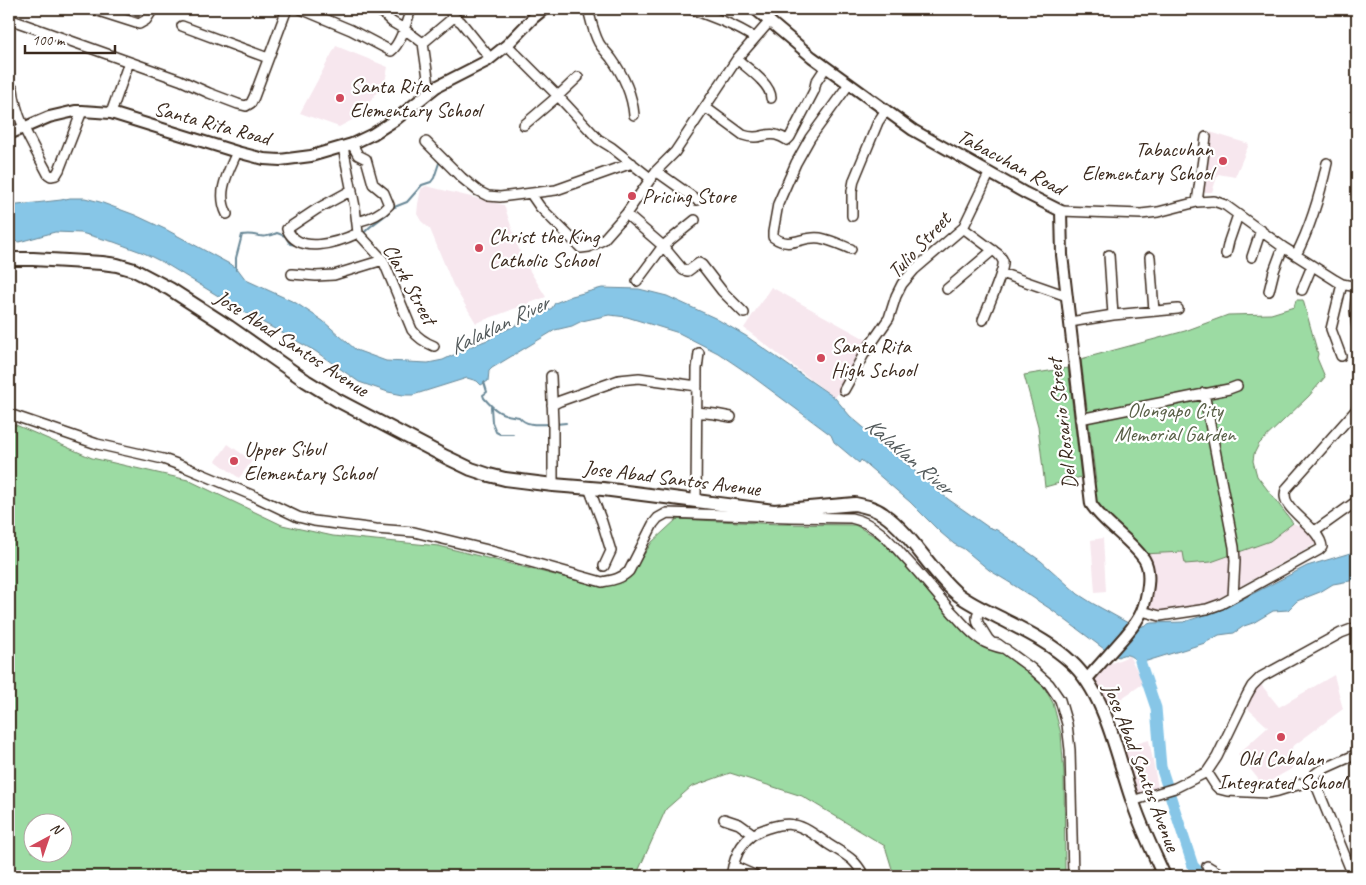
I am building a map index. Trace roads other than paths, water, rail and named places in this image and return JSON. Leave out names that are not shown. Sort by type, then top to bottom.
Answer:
[{"type":"highway","name":"Jose Abad Santos Avenue","points":[[9,259],[102,263],[134,270],[170,289],[221,321],[330,395],[446,457],[489,476],[774,511],[855,504],[868,506],[882,513],[896,524],[940,577],[956,592],[979,608],[1040,640],[1070,661],[1080,671],[1095,694],[1103,713],[1132,801],[1164,876]]},
{"type":"main road","name":"Santa Rita Road","points":[[9,134],[56,115],[82,111],[111,114],[264,159],[280,160],[311,156],[348,145],[373,134],[395,120],[436,87],[490,58],[507,45],[544,9]]},
{"type":"main road","name":"Tabacuhan Road","points":[[755,9],[826,67],[913,130],[989,174],[1061,211]]},
{"type":"main road","name":"Del Rosario Street","points":[[1061,211],[1062,255],[1091,504],[1101,517],[1145,560],[1149,578],[1142,611],[1135,623],[1086,680]]},
{"type":"street","points":[[92,9],[139,24],[146,20],[153,9]]},
{"type":"street","points":[[9,19],[180,80],[209,94],[246,106],[251,103],[254,97],[287,9]]},
{"type":"street","points":[[301,9],[351,30],[392,51],[404,29],[411,9]]},
{"type":"street","points":[[378,9],[392,22],[423,43],[430,92]]},
{"type":"street","points":[[448,9],[490,58]]},
{"type":"street","points":[[588,9],[600,44],[621,72],[628,86],[633,100],[634,115]]},
{"type":"street","points":[[691,9],[727,22],[755,38]]},
{"type":"street","points":[[423,43],[454,17]]},
{"type":"street","points":[[531,194],[540,207],[581,248],[589,247],[603,240],[626,214],[653,174],[675,152],[737,59],[770,21]]},
{"type":"street","points":[[182,26],[268,58]]},
{"type":"street","points":[[507,45],[598,139],[632,163],[697,200]]},
{"type":"street","points":[[737,59],[767,86],[772,98]]},
{"type":"street","points":[[111,114],[129,62]]},
{"type":"street","points":[[705,107],[743,135],[756,138],[776,134],[787,140],[814,91],[816,82],[826,67]]},
{"type":"street","points":[[524,125],[578,77]]},
{"type":"street","points":[[849,84],[810,138],[796,162],[778,204],[773,237],[788,243],[820,238],[851,249]]},
{"type":"street","points":[[9,85],[13,89],[14,99],[24,128],[48,174],[51,176],[56,175],[59,170],[82,111]]},
{"type":"street","points":[[852,216],[854,180],[878,122],[886,110]]},
{"type":"street","points":[[1197,202],[1206,137]]},
{"type":"street","points":[[426,142],[462,178],[478,191],[488,196],[500,197],[556,190],[632,163]]},
{"type":"street","points":[[348,145],[366,160],[373,184],[384,193],[389,204],[383,211],[357,222]]},
{"type":"street","name":"Clark Street","points":[[348,145],[358,233],[383,260],[416,336],[434,346]]},
{"type":"street","points":[[227,214],[222,196],[225,181],[237,152]]},
{"type":"street","points":[[1296,255],[1305,238],[1313,215],[1327,163]]},
{"type":"street","name":"Tulio Street","points":[[844,390],[864,354],[885,325],[902,284],[914,270],[963,228],[989,174]]},
{"type":"street","points":[[352,190],[325,204],[288,229],[290,234],[303,244],[312,245],[334,242],[358,233]]},
{"type":"street","name":"Tabacuhan Road","points":[[1061,211],[1141,214],[1158,212],[1197,202],[1214,201],[1226,205],[1312,266],[1342,284],[1357,287]]},
{"type":"street","points":[[626,214],[663,246],[683,270],[688,271],[699,263],[702,265],[722,291],[744,313]]},
{"type":"street","points":[[1226,254],[1238,215]]},
{"type":"street","points":[[637,281],[663,246],[695,220]]},
{"type":"street","points":[[963,228],[1003,259],[1001,273],[982,320]]},
{"type":"street","points":[[1252,257],[1261,230]]},
{"type":"street","points":[[1269,291],[1274,270],[1283,247]]},
{"type":"street","points":[[947,289],[993,250]]},
{"type":"street","points":[[1109,255],[1113,315]]},
{"type":"street","points":[[1150,257],[1154,312]]},
{"type":"street","points":[[292,274],[334,275],[383,260]]},
{"type":"street","points":[[1302,290],[1312,266]]},
{"type":"street","points":[[1001,273],[1067,296]]},
{"type":"street","points":[[1341,356],[1331,329],[1342,284]]},
{"type":"street","points":[[1357,287],[1355,310],[1357,327]]},
{"type":"street","points":[[1070,322],[1113,315],[1178,309]]},
{"type":"street","points":[[696,500],[697,369],[699,353]]},
{"type":"street","points":[[551,376],[554,423],[553,485]]},
{"type":"street","points":[[552,406],[560,401],[620,380],[639,378],[697,386]]},
{"type":"street","points":[[1080,419],[1237,386]]},
{"type":"street","points":[[1204,393],[1234,547],[1233,597]]},
{"type":"street","points":[[1142,611],[1160,616],[1207,609],[1221,604],[1319,550],[1322,547],[1322,543],[1316,531],[1290,507],[1284,498],[1284,493],[1357,409]]},
{"type":"street","points":[[697,412],[731,417]]},
{"type":"street","points":[[9,414],[97,444],[185,467],[298,517],[314,521],[414,532],[484,549],[602,582],[624,576],[629,571],[653,524],[658,518],[667,513],[789,518],[829,517],[859,520],[868,523],[884,535],[940,599],[982,641],[993,646],[1002,647]]},
{"type":"street","points":[[589,488],[611,551],[604,566]]},
{"type":"street","points":[[1316,531],[1357,501]]},
{"type":"street","points":[[979,608],[978,623],[985,633],[991,634],[1002,647],[1049,684],[1060,700],[1067,724],[1070,750],[1072,876]]},
{"type":"street","points":[[1132,801],[1175,788],[1207,772],[1217,757],[1249,691],[1261,677],[1341,633],[1357,627]]},
{"type":"street","points":[[1356,876],[1350,868],[1314,780],[1315,774],[1319,771],[1357,754]]},
{"type":"street","points":[[1207,772],[1216,786],[1226,791],[1278,792],[1314,780]]},
{"type":"street","points":[[724,819],[739,824],[753,834]]},
{"type":"street","points":[[731,876],[737,852],[745,841],[760,830],[785,824],[796,825],[810,832],[853,860],[864,876]]},
{"type":"street","points":[[733,866],[756,876]]},
{"type":"street","points":[[1207,866],[1224,876]]},
{"type":"water","points":[[70,198],[85,198],[100,202],[135,215],[167,230],[237,268],[246,280],[296,303],[323,321],[356,350],[386,361],[428,363],[443,360],[537,316],[552,308],[555,303],[602,288],[639,289],[667,296],[715,318],[746,336],[835,398],[850,416],[948,499],[1041,561],[1078,594],[1137,628],[1151,623],[1184,622],[1223,609],[1307,566],[1357,551],[1357,577],[1350,581],[1333,584],[1320,592],[1297,601],[1288,610],[1273,611],[1234,633],[1219,635],[1205,643],[1147,661],[1137,661],[1126,655],[1118,657],[1104,649],[1052,610],[989,570],[964,549],[954,544],[910,502],[861,460],[859,463],[834,442],[831,435],[749,374],[718,353],[679,333],[627,317],[609,315],[555,330],[492,368],[489,371],[488,381],[481,385],[477,381],[467,378],[413,395],[388,392],[359,382],[315,351],[144,253],[81,233],[55,232],[19,242],[9,240],[9,206]]},
{"type":"waterway","points":[[392,208],[407,202],[422,185],[431,182],[439,163]]},
{"type":"waterway","points":[[364,233],[389,212]]},
{"type":"waterway","points":[[236,270],[236,258],[242,235],[267,236],[277,233],[285,236],[290,244],[297,245]]},
{"type":"waterway","points":[[484,382],[487,392],[483,395],[484,398],[499,412],[519,417],[530,424],[551,424]]},
{"type":"waterway","points":[[491,407],[492,422],[496,432],[500,434],[513,434]]},
{"type":"waterway","points":[[556,424],[566,423]]},
{"type":"waterway","points":[[1144,648],[1140,661],[1156,708],[1161,767],[1193,866],[1203,876]]},
{"type":"place","name":"Santa Rita Elementary School","points":[[340,98]]},
{"type":"place","name":"Tabacuhan Elementary School","points":[[1223,161]]},
{"type":"place","name":"Pricing Store","points":[[632,196]]},
{"type":"place","name":"Christ the King Catholic School","points":[[479,248]]},
{"type":"place","name":"Santa Rita High School","points":[[821,358]]},
{"type":"place","name":"Upper Sibul Elementary School","points":[[234,461]]},
{"type":"place","name":"Old Cabalan Integrated School","points":[[1281,737]]},
{"type":"water label","name":"Kalaklan River","points":[[499,325]]},
{"type":"water label","name":"Kalaklan River","points":[[909,456]]},
{"type":"park label","name":"Olongapo City Memorial Garden","points":[[1175,422]]}]
